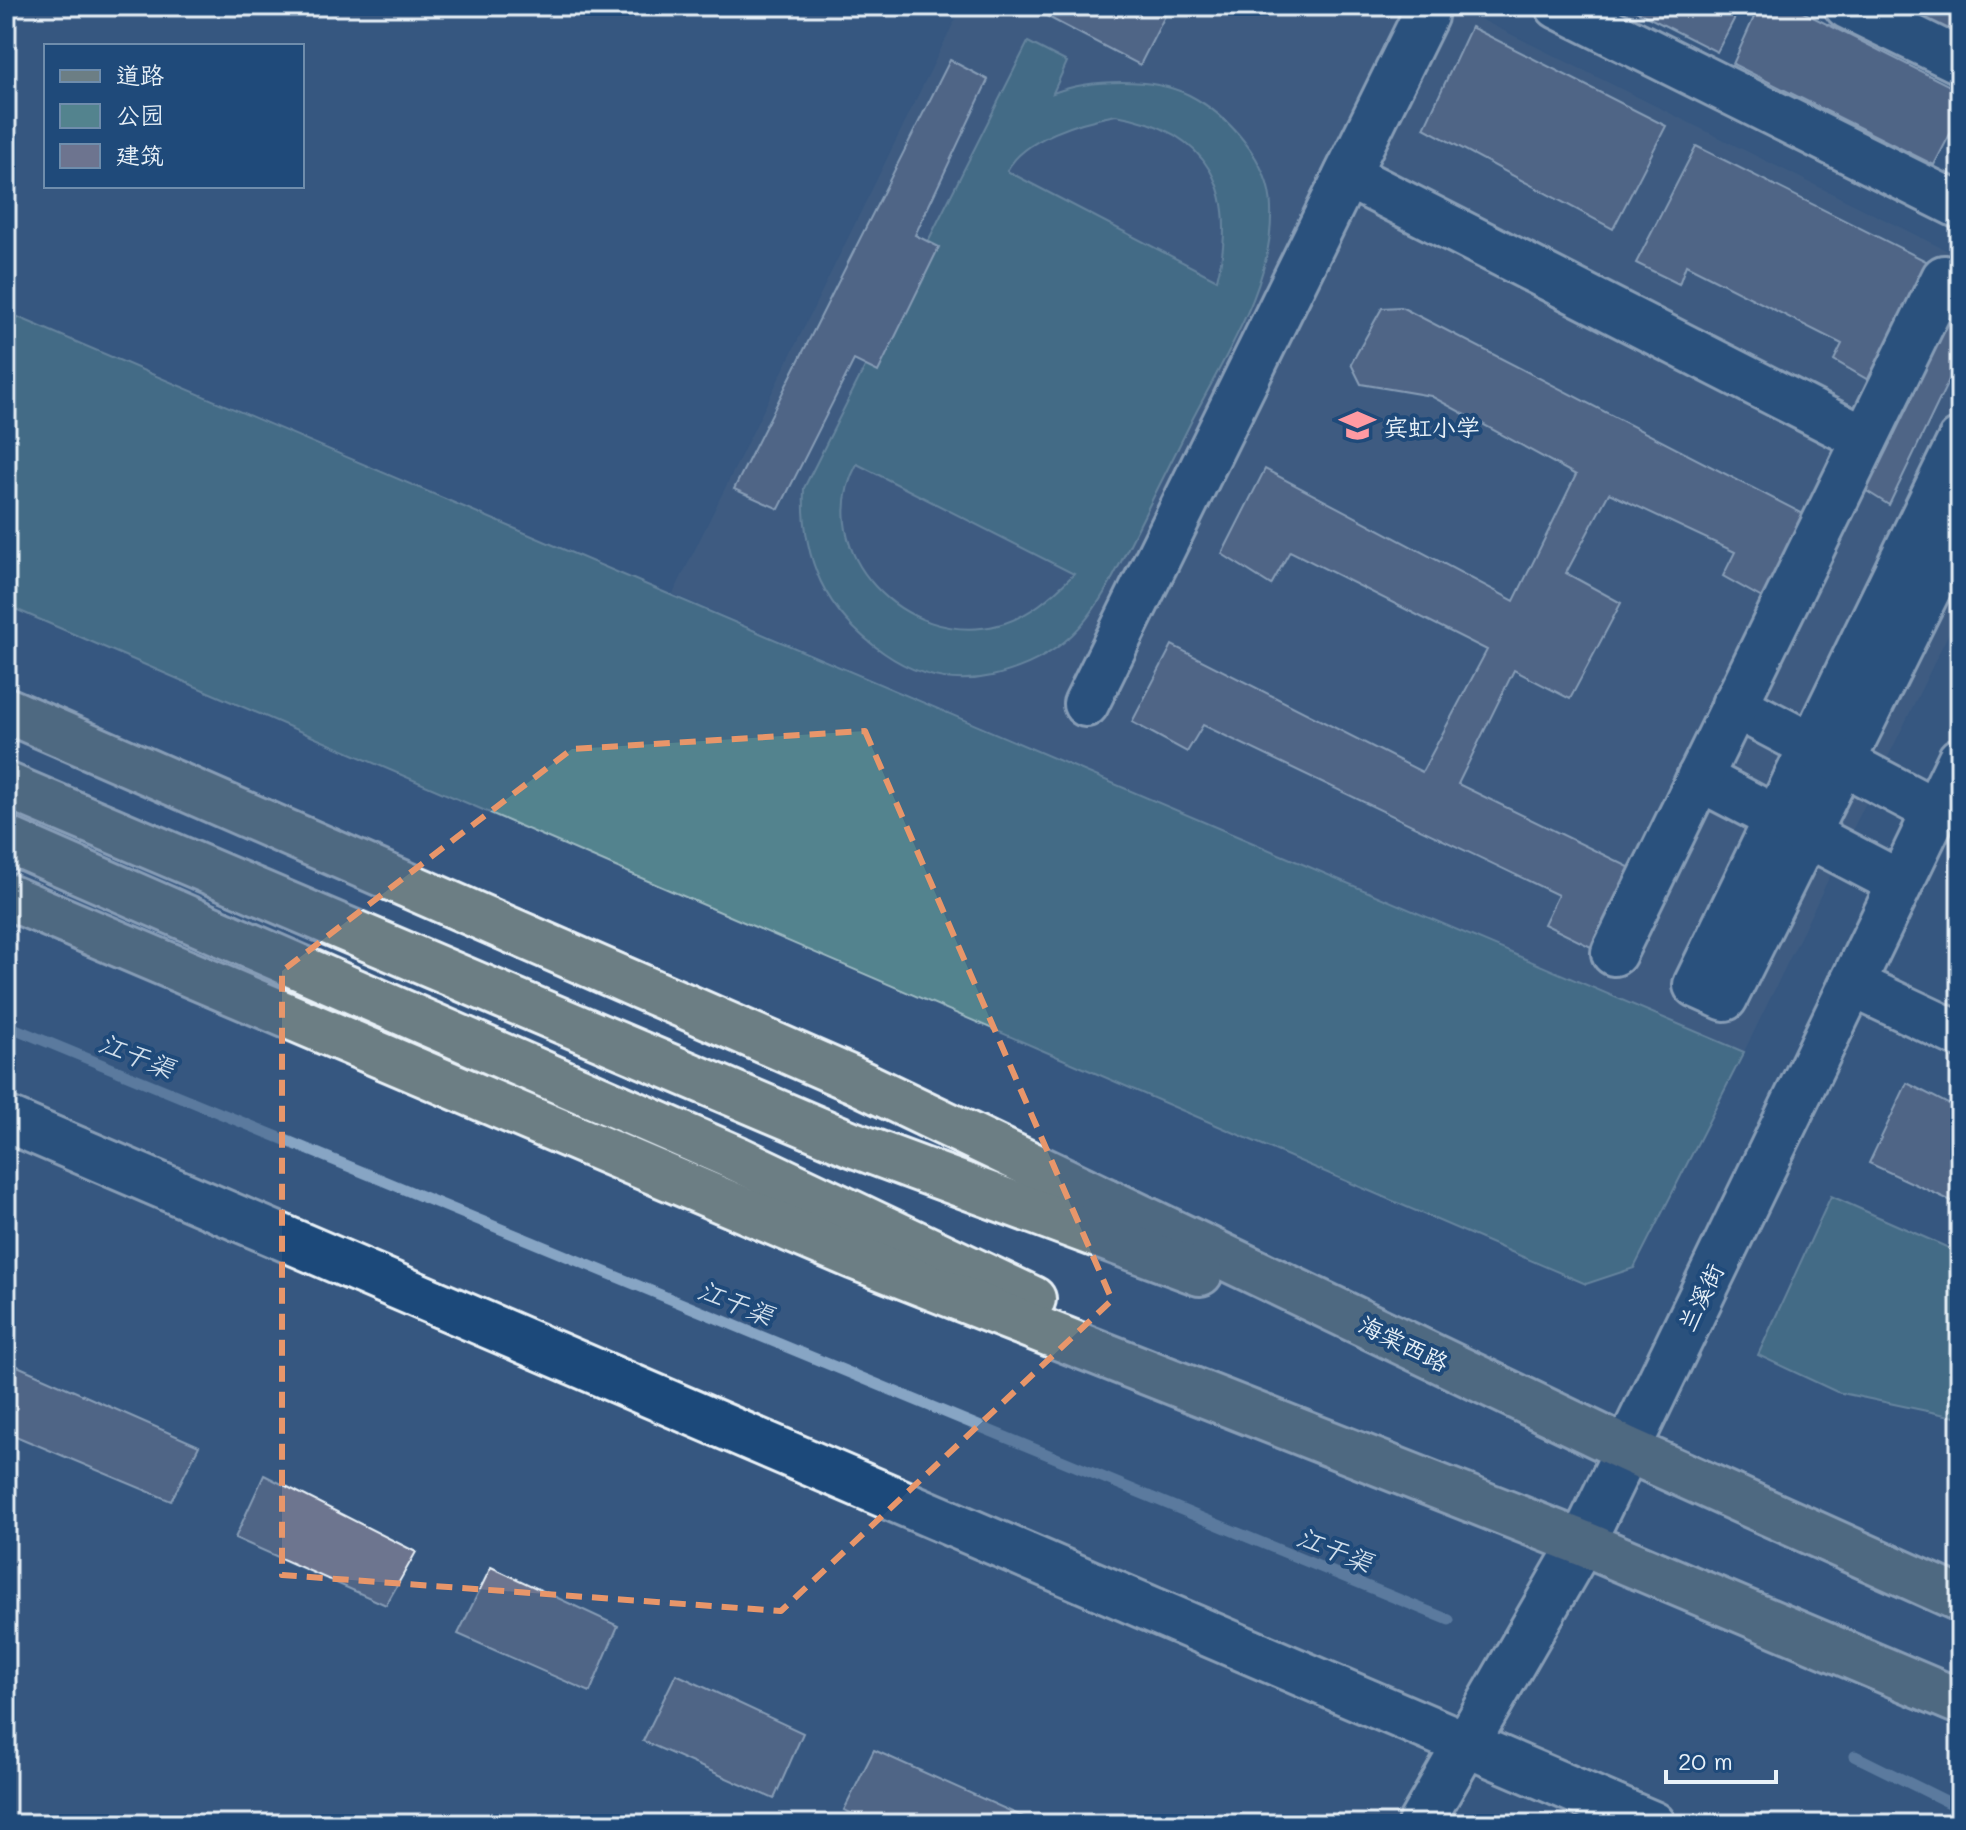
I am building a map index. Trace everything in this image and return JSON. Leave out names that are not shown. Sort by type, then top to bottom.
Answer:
[{"type":"main road","points":[[6,681],[140,766]]},
{"type":"main road","points":[[6,710],[140,766]]},
{"type":"main road","name":"海棠西路","points":[[140,766],[852,1079],[1626,1449],[1960,1599]]},
{"type":"main road","points":[[6,785],[852,1144],[1465,1371]]},
{"type":"main road","points":[[6,839],[738,1159],[1398,1471]]},
{"type":"main road","points":[[6,896],[855,1257],[1582,1543],[1960,1702]]},
{"type":"street","points":[[1558,6],[1958,200]]},
{"type":"street","points":[[1847,6],[1960,61]]},
{"type":"street","points":[[1086,704],[1425,16]]},
{"type":"street","points":[[1347,175],[1865,439]]},
{"type":"street","points":[[1614,953],[1944,278]]},
{"type":"street","points":[[1792,826],[1827,754],[1960,441]]},
{"type":"street","points":[[1827,754],[1960,525]]},
{"type":"street","points":[[1734,705],[1935,811]]},
{"type":"street","name":"兰溪街","points":[[1420,1824],[1582,1543],[1960,760]]},
{"type":"street","points":[[1699,778],[1900,883]]},
{"type":"street","points":[[1852,984],[1960,1035]]},
{"type":"street","points":[[6,1119],[1653,1824]]},
{"type":"highlighted area","points":[[865,731],[1112,1300],[781,1611],[282,1575],[282,971],[572,749]]},
{"type":"shaded area","name":"宾虹小学","points":[[962,6],[1454,6],[1960,257],[1960,610],[1744,1052],[673,594]]},
{"type":"green space","points":[[1028,42],[1067,62],[1053,93],[1085,85],[1121,82],[1174,89],[1218,114],[1244,141],[1263,173],[1271,208],[1270,237],[1255,293],[1231,348],[1109,584],[1082,624],[1065,641],[1045,656],[1021,667],[977,679],[935,676],[896,661],[846,620],[821,582],[807,538],[804,488]],"holes":[[[1116,115],[1148,123],[1175,135],[1195,151],[1210,170],[1224,219],[1217,280],[1007,171],[1015,159],[1040,140],[1071,127]],[[857,464],[1074,574],[1030,611],[998,625],[964,629],[931,622],[901,608],[875,586],[857,560],[846,530],[846,497]]]},
{"type":"green space","points":[[6,312],[1744,1052],[1634,1268],[1586,1284],[6,605]]},
{"type":"green space","points":[[1831,1196],[1960,1253],[1960,1418],[1837,1392],[1758,1355]]},
{"type":"building","points":[[1027,6],[1170,6],[1140,65]]},
{"type":"building","points":[[1626,6],[1741,6],[1717,52]]},
{"type":"building","points":[[1759,6],[1791,6],[1960,91],[1960,115],[1934,165],[1733,64]]},
{"type":"building","points":[[1889,6],[1960,6],[1960,42]]},
{"type":"building","points":[[1471,27],[1666,126],[1613,229],[1424,128]]},
{"type":"building","points":[[950,60],[988,80],[915,235],[939,247],[878,372],[854,360],[779,509],[734,489]]},
{"type":"building","points":[[1696,146],[1936,266],[1877,385],[1834,360],[1842,344],[1686,265],[1679,284],[1636,263]]},
{"type":"building","points":[[1960,274],[1960,357],[1889,505],[1857,485]]},
{"type":"building","points":[[1401,307],[1815,520],[1771,603],[1723,576],[1735,552],[1609,493],[1566,573],[1621,603],[1570,699],[1514,670],[1458,784],[1639,872],[1599,951],[1544,924],[1558,895],[1203,725],[1187,752],[1132,722],[1172,645],[1422,772],[1487,650],[1290,551],[1271,585],[1222,554],[1265,469],[1514,601],[1576,475],[1431,396],[1361,384],[1351,364],[1382,308]]},
{"type":"building","points":[[1907,1083],[1960,1110],[1960,1205],[1869,1163]]},
{"type":"building","points":[[6,1361],[199,1446],[171,1501],[6,1432]]},
{"type":"building","points":[[264,1475],[416,1552],[386,1605],[235,1538]]},
{"type":"building","points":[[491,1567],[618,1626],[590,1692],[458,1634]]},
{"type":"building","points":[[676,1674],[803,1733],[774,1799],[643,1741]]},
{"type":"building","points":[[874,1750],[1039,1824],[876,1824],[844,1810]]},
{"type":"waterway","name":"江干渠","points":[[6,1025],[1449,1620]]},
{"type":"waterway","name":"江干渠","points":[[1855,1756],[1960,1808]]},
{"type":"place","name":"宾虹小学","points":[[1358,426]]}]
